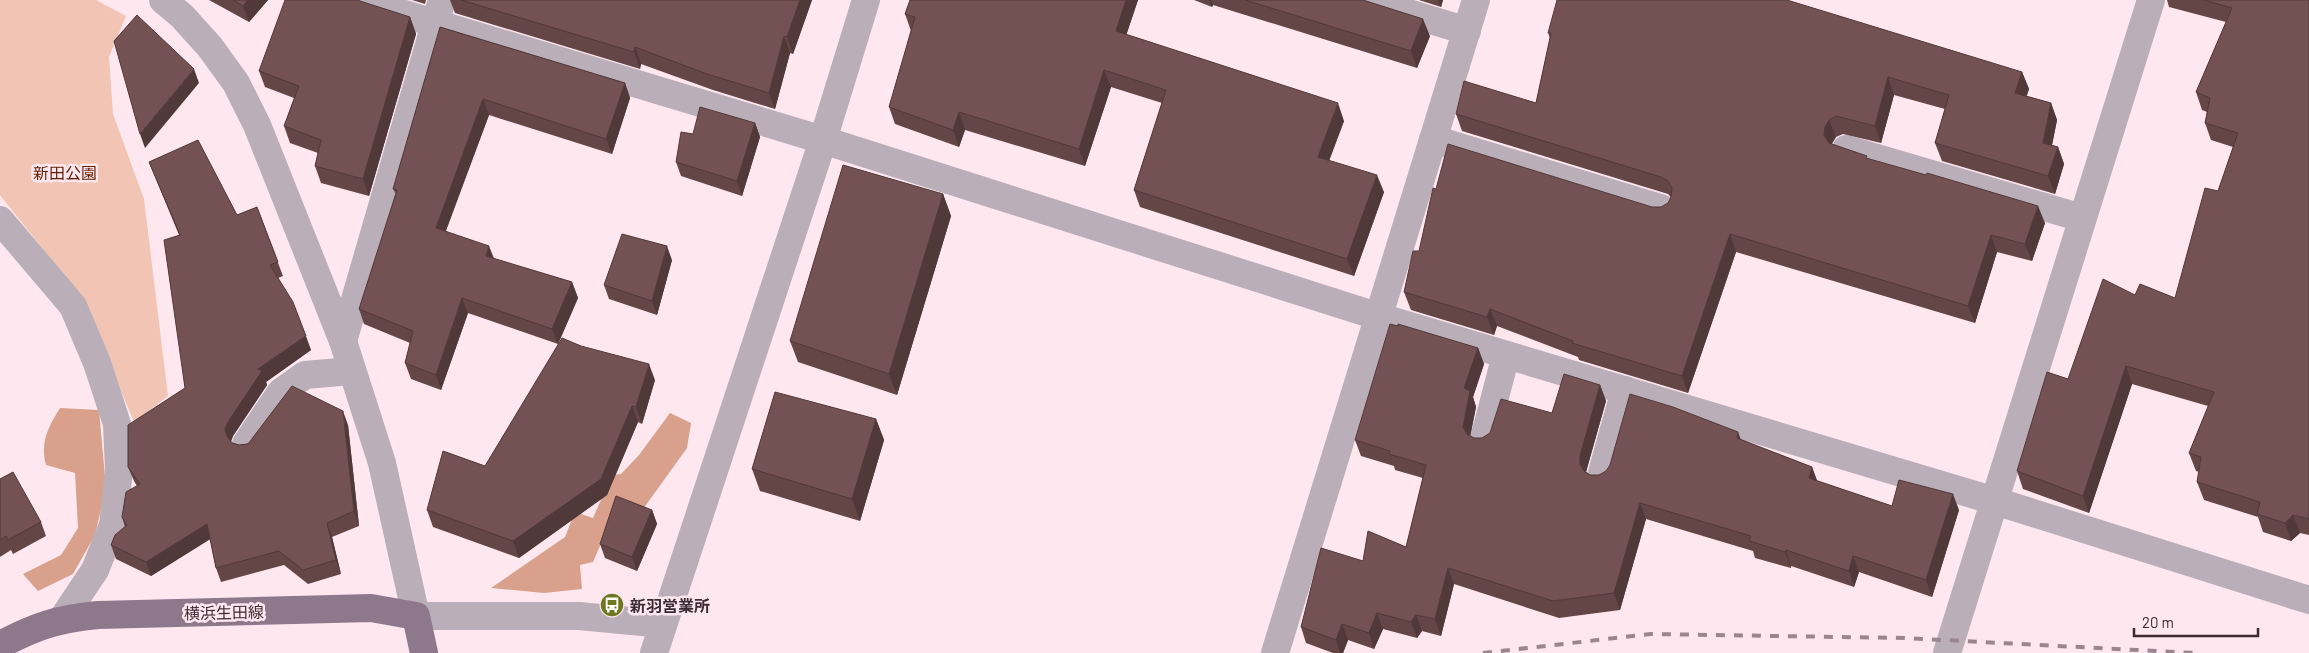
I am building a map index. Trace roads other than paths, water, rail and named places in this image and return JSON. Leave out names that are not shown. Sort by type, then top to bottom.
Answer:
[{"type":"main road","name":"横浜生田線","points":[[0,645],[32,628],[63,618],[98,615],[371,608],[416,616]]},
{"type":"main road","points":[[416,616],[424,653]]},
{"type":"street","points":[[163,0],[182,16],[210,47],[236,82],[265,143],[342,341],[382,463],[416,616],[580,616],[663,624]]},
{"type":"street","points":[[358,0],[439,12],[823,140],[1380,317],[1994,500],[2309,600]]},
{"type":"street","points":[[654,653],[823,140],[866,0]]},
{"type":"street","points":[[1366,0],[1467,31]]},
{"type":"street","points":[[1275,653],[1380,317],[1476,0]]},
{"type":"street","points":[[1947,653],[2151,0]]},
{"type":"street","points":[[342,341],[439,12]]},
{"type":"street","points":[[1434,139],[1663,209]]},
{"type":"street","points":[[1846,149],[2082,218]]},
{"type":"street","points":[[0,220],[73,306],[97,363],[117,424],[120,470],[112,525],[95,570],[63,618]]},
{"type":"street","points":[[1484,439],[1506,355]]},
{"type":"street","points":[[246,444],[281,392],[305,375],[351,370]]},
{"type":"street","points":[[1601,476],[1625,390]]},
{"type":"railway","points":[[1483,653],[1651,634],[1904,638],[2195,653]]},
{"type":"place","name":"新羽営業所","points":[[612,605]]},
{"type":"park label","name":"新田公園","points":[[65,172]]}]
